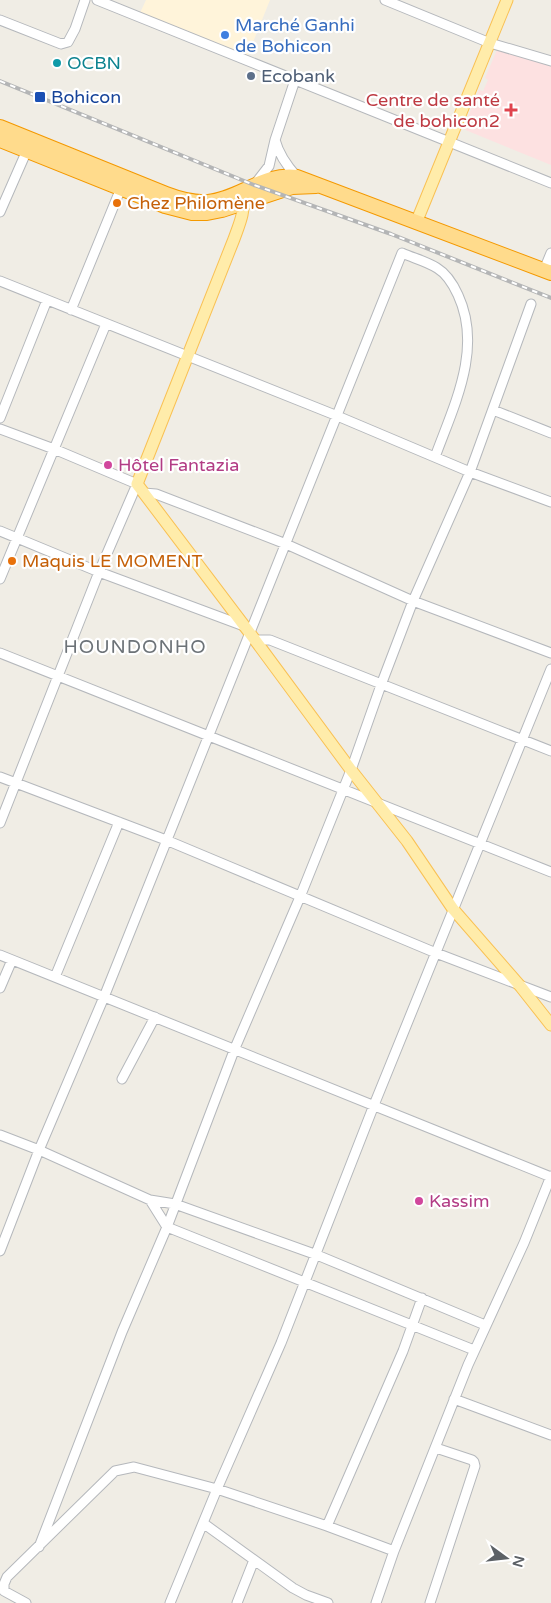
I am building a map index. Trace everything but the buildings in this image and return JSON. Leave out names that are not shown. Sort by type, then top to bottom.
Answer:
[{"type":"highway","points":[[0,127],[29,145],[121,188],[165,206],[192,213],[222,210],[246,193],[281,176],[297,176],[547,272]]},
{"type":"highway","points":[[0,140],[29,145],[182,200],[208,202],[246,193],[322,185]]},
{"type":"main road","points":[[416,223],[507,0]]},
{"type":"main road","points":[[246,193],[242,215],[234,239],[140,488],[351,770],[407,841],[453,910],[522,986],[551,1026]]},
{"type":"street","points":[[0,20],[62,44],[68,42],[75,29],[85,0]]},
{"type":"street","points":[[97,0],[551,183]]},
{"type":"street","points":[[385,0],[490,43],[551,61]]},
{"type":"street","points":[[246,193],[269,166],[274,140],[294,80]]},
{"type":"street","points":[[274,140],[287,166],[297,176]]},
{"type":"street","points":[[0,212],[29,145]]},
{"type":"street","points":[[72,310],[121,188]]},
{"type":"street","points":[[0,1251],[39,1150],[104,997],[402,253],[437,268],[447,276],[462,305],[468,341],[465,369],[435,457]]},
{"type":"street","points":[[547,272],[551,253]]},
{"type":"street","points":[[0,281],[336,415],[470,472],[551,502]]},
{"type":"street","points":[[0,418],[48,300]]},
{"type":"street","points":[[39,1546],[122,1332],[167,1227],[234,1048],[300,897],[351,770],[413,600],[470,472],[531,304]]},
{"type":"street","points":[[0,579],[106,324]]},
{"type":"street","points":[[493,410],[551,434]]},
{"type":"street","points":[[0,429],[54,449],[140,488],[286,544],[413,600],[551,653]]},
{"type":"street","points":[[0,822],[99,572],[140,488]]},
{"type":"street","points":[[0,531],[249,633],[551,751]]},
{"type":"street","points":[[0,653],[342,789],[375,800],[481,845],[551,872]]},
{"type":"street","points":[[170,1603],[217,1489],[282,1343],[374,1105],[551,669]]},
{"type":"street","points":[[0,777],[166,840],[436,953],[551,998]]},
{"type":"street","points":[[55,977],[119,822]]},
{"type":"street","points":[[0,955],[551,1177],[524,1243],[474,1350],[394,1551],[376,1603]]},
{"type":"street","points":[[0,988],[12,960]]},
{"type":"street","points":[[122,1079],[155,1017]]},
{"type":"street","points":[[0,1135],[39,1150],[150,1200],[175,1204],[317,1255],[485,1325]]},
{"type":"street","points":[[150,1200],[167,1227],[474,1350]]},
{"type":"street","points":[[327,1526],[403,1351],[422,1298]]},
{"type":"street","points":[[454,1399],[551,1435]]},
{"type":"street","points":[[430,1603],[475,1464],[472,1460],[436,1448]]},
{"type":"street","points":[[26,1603],[4,1591],[4,1584],[7,1578],[115,1471],[134,1467],[217,1489],[394,1551]]},
{"type":"street","points":[[203,1523],[293,1588],[328,1603]]},
{"type":"street","points":[[237,1603],[254,1560]]},
{"type":"shaded area","name":"Marché Ganhi de Bohicon","points":[[146,0],[270,0],[247,57],[140,13]]},
{"type":"shaded area","name":"Centre de santé de bohicon2","points":[[499,45],[551,66],[551,165],[463,129],[479,90],[483,91],[488,80],[485,78]]},
{"type":"railway","points":[[0,81],[254,185],[391,234],[551,298]]},
{"type":"place","name":"Marché Ganhi de Bohicon","points":[[225,35]]},
{"type":"place","name":"OCBN","points":[[57,63]]},
{"type":"place","name":"Ecobank","points":[[251,76]]},
{"type":"place","name":"Bohicon","points":[[40,97]]},
{"type":"place","name":"Centre de santé de bohicon2","points":[[511,110]]},
{"type":"place","name":"Chez Philomène","points":[[117,203]]},
{"type":"place","name":"Hôtel Fantazia","points":[[108,465]]},
{"type":"place","name":"Maquis LE MOMENT","points":[[12,561]]},
{"type":"place","name":"Kassim","points":[[419,1201]]},
{"type":"district","name":"HOUNDONHO","points":[[135,646]]}]
